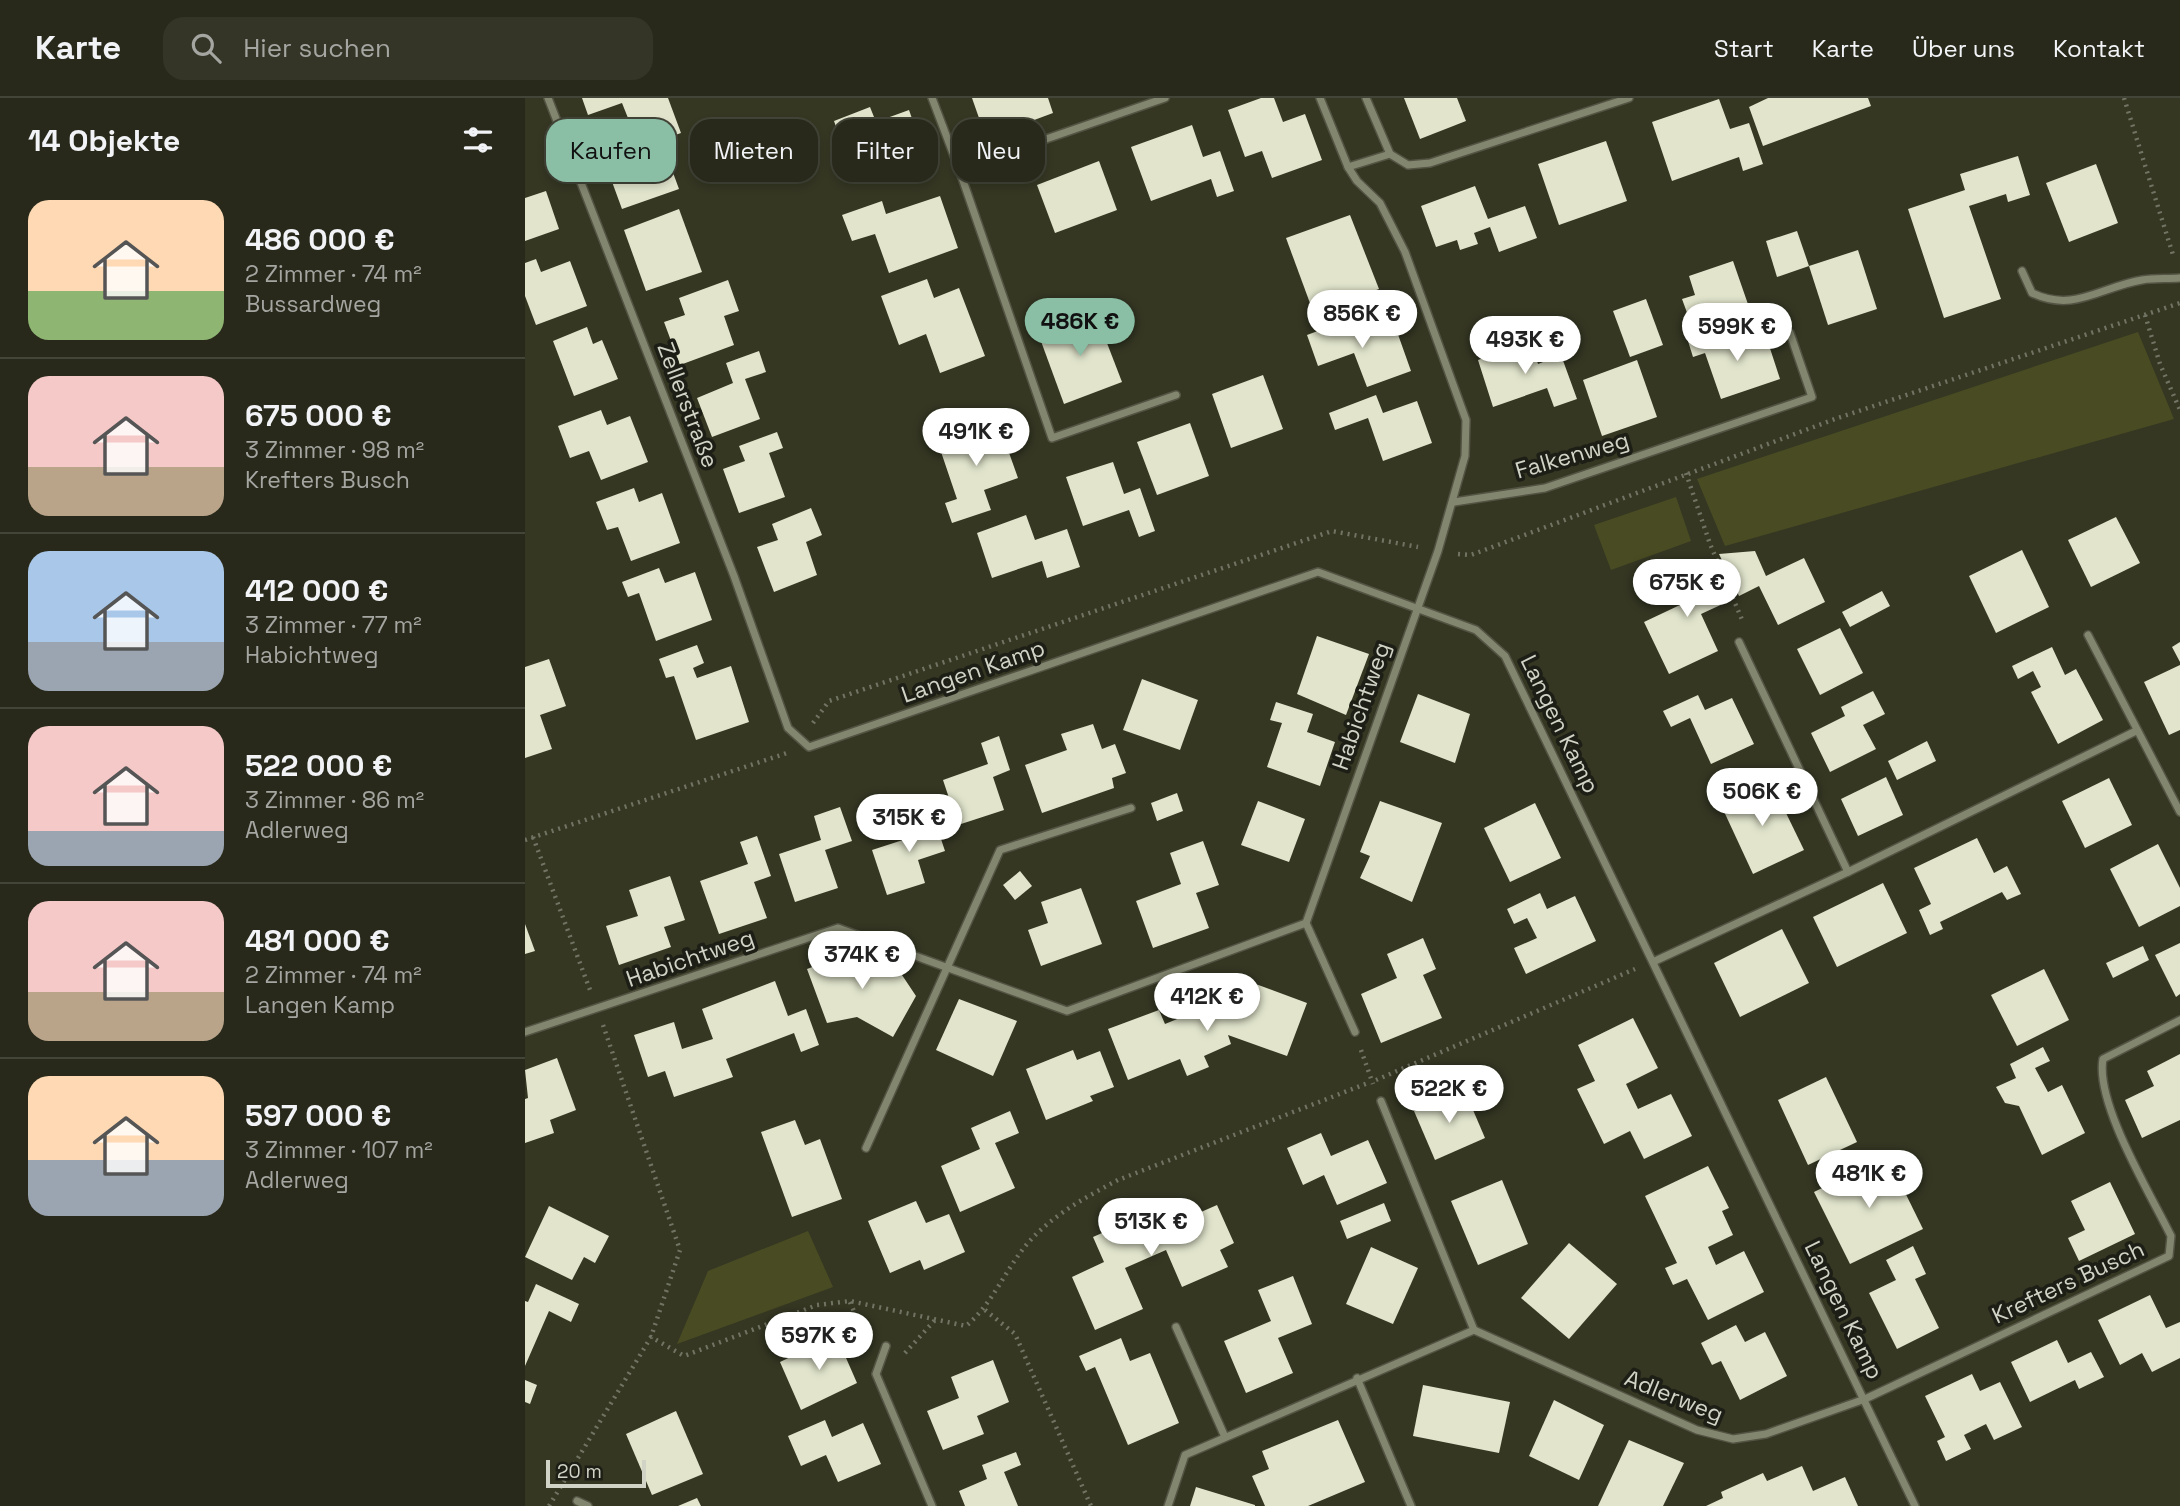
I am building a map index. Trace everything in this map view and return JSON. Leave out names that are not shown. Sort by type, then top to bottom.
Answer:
[{"type":"street","name":"Zellerstraße","points":[[548,98],[734,576],[788,728],[800,739]]},
{"type":"street","points":[[932,98],[952,151]]},
{"type":"street","points":[[1045,139],[1165,98]]},
{"type":"street","points":[[1320,98],[1348,167],[1357,181],[1380,202],[1391,223],[1457,389],[1466,420],[1465,456],[1454,502]]},
{"type":"street","points":[[1366,98],[1390,154],[1408,165],[1430,163],[1629,98]]},
{"type":"street","points":[[1348,167],[1390,154]]},
{"type":"street","points":[[963,182],[1052,438],[1176,395]]},
{"type":"street","points":[[2022,271],[2032,293],[2050,302],[2073,301],[2141,280],[2180,278]]},
{"type":"street","name":"Falkenweg","points":[[1454,502],[1545,488],[1812,397],[1790,333]]},
{"type":"street","name":"Habichtweg","points":[[525,1032],[838,928],[1067,1012],[1306,923],[1454,502]]},
{"type":"street","name":"Langen Kamp","points":[[800,739],[809,747],[1318,572],[1476,630],[1506,656],[1915,1506]]},
{"type":"street","points":[[2088,635],[2180,812]]},
{"type":"street","points":[[1738,642],[1848,872]]},
{"type":"street","points":[[1655,961],[1848,872],[2136,731]]},
{"type":"street","points":[[866,1147],[1000,850],[1131,808]]},
{"type":"street","points":[[1306,923],[1355,1032]]},
{"type":"street","name":"Krefters Busch","points":[[1865,1399],[2169,1256],[2171,1236],[2106,1101],[2100,1072],[2103,1059],[2180,1020]]},
{"type":"street","points":[[1168,1506],[1185,1455],[1357,1378],[1474,1330],[1381,1101]]},
{"type":"street","points":[[1176,1327],[1224,1437]]},
{"type":"street","name":"Adlerweg","points":[[1474,1330],[1697,1430],[1733,1439],[1766,1434],[1865,1399]]},
{"type":"street","points":[[886,1346],[876,1374],[932,1506]]},
{"type":"street","points":[[1357,1378],[1411,1506]]},
{"type":"street","points":[[577,1501],[588,1506]]},
{"type":"path","points":[[2124,98],[2175,262]]},
{"type":"path","points":[[525,840],[790,752],[829,701],[1332,531],[1471,555],[1835,419],[2180,303]]},
{"type":"path","points":[[2145,315],[2160,364],[2180,410]]},
{"type":"path","points":[[1686,473],[1710,544],[1749,638],[1738,642]]},
{"type":"path","points":[[533,837],[597,1010],[680,1250],[652,1337],[632,1364],[549,1506]]},
{"type":"path","points":[[652,1337],[684,1356],[817,1305],[850,1301],[965,1326],[985,1310],[1024,1247],[1081,1199],[1118,1180],[1372,1082],[1655,961]]},
{"type":"path","points":[[1355,1032],[1381,1101]]},
{"type":"path","points":[[985,1310],[1015,1334],[1091,1506]]},
{"type":"green space","points":[[2138,332],[2174,419],[1725,546],[1697,479]]},
{"type":"green space","points":[[1676,497],[1691,541],[1611,570],[1594,525]]},
{"type":"green space","points":[[808,1231],[833,1287],[677,1344],[708,1271]]},
{"type":"building","points":[[582,98],[668,98],[676,119],[628,119],[622,103],[588,115]]},
{"type":"building","points":[[972,98],[1048,98],[1053,113],[1037,119],[979,119]]},
{"type":"building","points":[[1261,98],[1274,98],[1283,122],[1305,114],[1322,160],[1272,178],[1262,151],[1245,157],[1228,110]]},
{"type":"building","points":[[1404,98],[1457,98],[1466,121],[1420,139]]},
{"type":"building","points":[[1768,98],[1868,98],[1871,106],[1763,146],[1749,107]]},
{"type":"building","points":[[1719,99],[1730,129],[1749,123],[1763,164],[1743,171],[1739,157],[1672,181],[1652,122]]},
{"type":"building","points":[[870,107],[875,119],[839,119]]},
{"type":"building","points":[[909,110],[912,119],[884,119]]},
{"type":"building","points":[[676,120],[681,133],[676,135]]},
{"type":"building","points":[[1192,125],[1203,157],[1220,151],[1234,191],[1217,197],[1211,179],[1151,201],[1131,147]]},
{"type":"building","points":[[1606,141],[1627,201],[1559,225],[1538,164]]},
{"type":"building","points":[[2018,156],[2030,195],[2008,202],[2006,194],[1969,206],[2001,299],[1944,318],[1908,209],[1965,190],[1960,174]]},
{"type":"building","points":[[1099,161],[1117,210],[1055,233],[1037,185]]},
{"type":"building","points":[[2096,164],[2118,223],[2069,242],[2046,183]]},
{"type":"building","points":[[676,181],[679,189],[622,209],[612,182]]},
{"type":"building","points":[[1475,186],[1488,219],[1525,206],[1537,238],[1499,252],[1490,227],[1474,233],[1478,244],[1460,250],[1457,240],[1436,247],[1421,206]]},
{"type":"building","points":[[546,191],[559,229],[525,241],[525,198]]},
{"type":"building","points":[[940,196],[958,248],[889,273],[875,234],[852,241],[842,215],[882,201],[886,214]]},
{"type":"building","points":[[679,209],[702,272],[646,291],[624,230]]},
{"type":"building","points":[[1350,215],[1379,289],[1314,314],[1286,238]]},
{"type":"building","points":[[1797,231],[1809,266],[1777,277],[1766,241]]},
{"type":"building","points":[[1858,250],[1877,309],[1828,325],[1809,266]]},
{"type":"building","points":[[536,259],[541,272],[570,261],[587,306],[536,325],[525,296],[525,263]]},
{"type":"building","points":[[1733,261],[1750,310],[1693,329],[1682,299],[1695,295],[1689,276]]},
{"type":"building","points":[[927,279],[934,298],[959,288],[985,356],[940,373],[926,334],[899,345],[881,296]]},
{"type":"building","points":[[728,280],[739,311],[724,316],[734,345],[680,365],[664,322],[685,315],[679,298]]},
{"type":"building","points":[[1646,299],[1663,345],[1630,357],[1613,311]]},
{"type":"building","points":[[1095,312],[1122,382],[1064,404],[1038,333]]},
{"type":"building","points":[[1355,317],[1363,338],[1395,326],[1411,371],[1367,387],[1354,353],[1318,366],[1307,335]]},
{"type":"building","points":[[587,327],[593,344],[602,340],[618,379],[574,396],[553,341]]},
{"type":"building","points":[[1720,331],[1725,347],[1765,333],[1780,379],[1721,399],[1705,353],[1693,357],[1688,341]]},
{"type":"building","points":[[1531,341],[1538,364],[1561,355],[1577,399],[1554,407],[1547,388],[1493,407],[1478,360]]},
{"type":"building","points":[[759,351],[766,372],[745,379],[760,419],[712,437],[697,398],[733,383],[726,363]]},
{"type":"building","points":[[1637,360],[1657,417],[1602,436],[1583,380]]},
{"type":"building","points":[[1263,375],[1283,429],[1231,448],[1212,394]]},
{"type":"building","points":[[1376,395],[1383,413],[1417,401],[1432,443],[1383,461],[1368,418],[1335,430],[1329,413]]},
{"type":"building","points":[[601,410],[607,425],[630,416],[648,462],[601,480],[589,451],[570,458],[558,426]]},
{"type":"building","points":[[997,419],[1018,478],[984,490],[991,510],[952,523],[945,503],[957,499],[937,440]]},
{"type":"building","points":[[1190,423],[1209,476],[1157,495],[1137,442]]},
{"type":"building","points":[[777,432],[783,448],[769,453],[785,497],[739,513],[723,469],[745,461],[739,446]]},
{"type":"building","points":[[1113,462],[1124,494],[1140,488],[1155,531],[1139,537],[1129,510],[1083,526],[1066,477]]},
{"type":"building","points":[[634,488],[639,502],[662,493],[680,543],[631,561],[618,527],[607,530],[596,502]]},
{"type":"building","points":[[811,508],[822,535],[806,542],[817,575],[774,592],[757,547],[778,540],[772,524]]},
{"type":"building","points":[[1026,515],[1035,540],[1067,529],[1080,567],[1047,578],[1042,561],[992,578],[977,533]]},
{"type":"building","points":[[2116,517],[2140,563],[2091,587],[2068,540]]},
{"type":"building","points":[[2022,550],[2049,607],[1996,633],[1969,576]]},
{"type":"building","points":[[1755,551],[1766,576],[1804,558],[1825,602],[1778,625],[1759,586],[1739,596],[1719,554]]},
{"type":"building","points":[[1706,559],[1727,602],[1701,614],[1718,651],[1669,674],[1644,622],[1682,604],[1670,577]]},
{"type":"building","points":[[659,568],[665,583],[695,572],[712,620],[656,641],[639,593],[628,597],[622,582]]},
{"type":"building","points":[[1882,591],[1890,606],[1850,627],[1842,612]]},
{"type":"building","points":[[1840,628],[1863,673],[1820,695],[1797,649]]},
{"type":"building","points":[[1317,636],[1369,654],[1346,715],[1297,694]]},
{"type":"building","points":[[2180,642],[2180,662],[2172,647]]},
{"type":"building","points":[[697,645],[704,663],[693,668],[697,678],[731,666],[749,722],[696,740],[674,676],[666,678],[659,659]]},
{"type":"building","points":[[2052,647],[2065,675],[2076,669],[2103,720],[2058,744],[2031,692],[2041,687],[2033,671],[2018,679],[2012,666]]},
{"type":"building","points":[[549,659],[566,706],[540,715],[552,749],[525,758],[525,667]]},
{"type":"building","points":[[2180,665],[2180,730],[2169,735],[2144,682]]},
{"type":"building","points":[[1142,679],[1198,700],[1180,750],[1123,730]]},
{"type":"building","points":[[1873,691],[1885,714],[1863,725],[1876,749],[1830,772],[1811,733],[1845,716],[1841,707]]},
{"type":"building","points":[[1418,694],[1470,714],[1455,763],[1400,742]]},
{"type":"building","points":[[1698,695],[1705,710],[1732,698],[1754,744],[1711,764],[1690,718],[1671,727],[1663,711]]},
{"type":"building","points":[[1276,702],[1313,714],[1307,732],[1335,742],[1320,786],[1267,767],[1282,723],[1270,720]]},
{"type":"building","points":[[1093,724],[1102,749],[1115,744],[1126,773],[1112,778],[1114,788],[1042,813],[1025,765],[1067,750],[1061,734]]},
{"type":"building","points":[[999,736],[1010,770],[993,777],[1004,810],[958,825],[943,780],[988,764],[981,743]]},
{"type":"building","points":[[1927,741],[1936,761],[1897,780],[1888,761]]},
{"type":"building","points":[[1886,777],[1903,815],[1858,836],[1841,799]]},
{"type":"building","points":[[2109,778],[2132,825],[2085,848],[2062,801]]},
{"type":"building","points":[[1771,782],[1804,850],[1753,874],[1721,805]]},
{"type":"building","points":[[1177,793],[1183,811],[1157,821],[1151,803]]},
{"type":"building","points":[[1258,801],[1305,819],[1289,862],[1241,845]]},
{"type":"building","points":[[1380,801],[1442,823],[1412,902],[1360,878],[1370,856],[1360,852]]},
{"type":"building","points":[[1535,803],[1561,858],[1510,882],[1484,828]]},
{"type":"building","points":[[840,807],[852,841],[825,850],[838,888],[795,902],[779,854],[821,840],[814,816]]},
{"type":"building","points":[[931,809],[945,851],[918,860],[925,883],[887,895],[872,850],[909,838],[903,819]]},
{"type":"building","points":[[757,836],[771,876],[754,882],[767,918],[719,934],[700,881],[748,864],[740,842]]},
{"type":"building","points":[[1977,838],[1994,873],[2007,866],[2021,894],[2007,900],[2002,892],[1940,922],[1943,929],[1930,935],[1919,910],[1931,904],[1914,868]]},
{"type":"building","points":[[1203,841],[1219,885],[1196,893],[1209,928],[1153,948],[1136,901],[1181,884],[1170,853]]},
{"type":"building","points":[[2158,844],[2180,888],[2180,906],[2139,927],[2110,869]]},
{"type":"building","points":[[1020,871],[1032,886],[1015,900],[1003,885]]},
{"type":"building","points":[[670,876],[685,920],[664,927],[671,947],[619,965],[606,926],[638,916],[629,890]]},
{"type":"building","points":[[1883,883],[1907,933],[1837,967],[1813,917]]},
{"type":"building","points":[[1081,888],[1102,944],[1041,966],[1028,930],[1048,923],[1041,902]]},
{"type":"building","points":[[1540,893],[1547,909],[1575,896],[1596,941],[1526,974],[1514,948],[1537,938],[1527,918],[1514,924],[1507,909]]},
{"type":"building","points":[[525,924],[535,951],[525,954]]},
{"type":"building","points":[[1782,929],[1809,983],[1740,1017],[1714,963]]},
{"type":"building","points":[[1423,938],[1436,969],[1423,975],[1442,1018],[1381,1043],[1361,994],[1397,978],[1387,954]]},
{"type":"building","points":[[2180,943],[2180,994],[2176,997],[2155,955]]},
{"type":"building","points":[[2143,946],[2149,960],[2113,978],[2106,963]]},
{"type":"building","points":[[856,951],[898,969],[916,996],[893,1037],[857,1017],[827,1023],[807,969]]},
{"type":"building","points":[[2044,969],[2069,1020],[2017,1046],[1991,995]]},
{"type":"building","points":[[775,981],[788,1016],[806,1009],[819,1045],[801,1052],[794,1033],[726,1059],[733,1077],[674,1097],[665,1071],[648,1077],[634,1035],[674,1022],[682,1049],[713,1039],[702,1009]]},
{"type":"building","points":[[1253,983],[1307,1003],[1287,1056],[1228,1035],[1231,1044],[1204,1056],[1209,1067],[1187,1076],[1180,1059],[1128,1080],[1108,1029],[1159,1010],[1165,1024],[1214,1004],[1241,1014]]},
{"type":"building","points":[[959,999],[1017,1021],[993,1076],[936,1050]]},
{"type":"building","points":[[1633,1018],[1658,1068],[1626,1084],[1638,1109],[1671,1094],[1692,1136],[1644,1159],[1630,1131],[1604,1144],[1577,1089],[1595,1081],[1578,1045]]},
{"type":"building","points":[[2043,1047],[2050,1061],[2035,1068],[2048,1092],[2062,1085],[2085,1133],[2042,1155],[2019,1106],[2005,1103],[1996,1087],[2016,1078],[2010,1064]]},
{"type":"building","points":[[1073,1050],[1077,1060],[1100,1051],[1114,1087],[1090,1096],[1093,1101],[1046,1120],[1026,1069]]},
{"type":"building","points":[[2180,1054],[2180,1120],[2142,1138],[2125,1100],[2154,1086],[2147,1071]]},
{"type":"building","points":[[557,1058],[576,1110],[550,1120],[554,1133],[525,1143],[525,1099],[528,1098],[525,1070]]},
{"type":"building","points":[[1826,1077],[1857,1142],[1808,1165],[1778,1100]]},
{"type":"building","points":[[1464,1089],[1485,1138],[1435,1160],[1414,1111]]},
{"type":"building","points":[[1010,1111],[1019,1133],[995,1143],[1015,1188],[960,1212],[941,1166],[980,1149],[971,1128]]},
{"type":"building","points":[[795,1120],[805,1145],[820,1139],[842,1199],[792,1217],[761,1132]]},
{"type":"building","points":[[1321,1133],[1331,1156],[1368,1140],[1387,1183],[1337,1205],[1324,1175],[1303,1185],[1287,1148]]},
{"type":"building","points":[[1887,1156],[1923,1229],[1850,1264],[1814,1192]]},
{"type":"building","points":[[1708,1166],[1729,1208],[1722,1211],[1733,1235],[1708,1247],[1716,1265],[1744,1251],[1764,1292],[1708,1320],[1687,1279],[1673,1285],[1665,1268],[1677,1263],[1645,1196]]},
{"type":"building","points":[[1502,1180],[1528,1244],[1478,1265],[1451,1201]]},
{"type":"building","points":[[2110,1182],[2135,1234],[2079,1261],[2068,1238],[2085,1230],[2071,1201]]},
{"type":"building","points":[[916,1201],[926,1223],[949,1214],[965,1252],[924,1270],[920,1260],[890,1273],[868,1221]]},
{"type":"building","points":[[1384,1203],[1391,1221],[1347,1239],[1340,1221]]},
{"type":"building","points":[[1168,1204],[1176,1223],[1217,1205],[1234,1243],[1220,1250],[1228,1267],[1182,1287],[1166,1250],[1125,1268],[1143,1309],[1095,1330],[1072,1277],[1104,1262],[1093,1237]]},
{"type":"building","points":[[549,1206],[609,1236],[595,1263],[584,1257],[572,1280],[525,1257]]},
{"type":"building","points":[[1569,1243],[1617,1284],[1569,1339],[1521,1298]]},
{"type":"building","points":[[1913,1246],[1926,1274],[1915,1279],[1939,1328],[1897,1349],[1869,1293],[1896,1280],[1886,1260]]},
{"type":"building","points":[[1371,1247],[1418,1268],[1393,1324],[1346,1304]]},
{"type":"building","points":[[1293,1276],[1312,1324],[1278,1338],[1293,1373],[1246,1393],[1224,1341],[1271,1321],[1258,1290]]},
{"type":"building","points":[[536,1284],[579,1304],[571,1322],[549,1311],[525,1366],[525,1301],[528,1302]]},
{"type":"building","points":[[2150,1295],[2166,1328],[2180,1322],[2180,1358],[2152,1372],[2142,1353],[2120,1365],[2098,1320]]},
{"type":"building","points":[[1736,1325],[1745,1342],[1765,1332],[1787,1376],[1740,1400],[1721,1361],[1712,1365],[1701,1343]]},
{"type":"building","points":[[836,1335],[857,1383],[801,1410],[780,1362]]},
{"type":"building","points":[[1121,1338],[1130,1361],[1150,1353],[1179,1423],[1128,1445],[1095,1367],[1086,1371],[1079,1356]]},
{"type":"building","points":[[2057,1340],[2068,1363],[2091,1352],[2104,1377],[2079,1389],[2075,1380],[2030,1402],[2011,1362]]},
{"type":"building","points":[[993,1360],[1009,1402],[977,1416],[984,1434],[943,1450],[927,1411],[959,1398],[951,1377]]},
{"type":"building","points":[[1972,1374],[1980,1391],[2000,1382],[2022,1427],[1994,1440],[1986,1424],[1964,1435],[1971,1449],[1946,1461],[1937,1441],[1945,1437],[1925,1396]]},
{"type":"building","points":[[525,1380],[537,1385],[530,1404],[525,1402]]},
{"type":"building","points":[[1423,1385],[1510,1402],[1499,1453],[1413,1436]]},
{"type":"building","points":[[1554,1400],[1604,1425],[1579,1480],[1529,1456]]},
{"type":"building","points":[[676,1411],[703,1474],[652,1495],[626,1434]]},
{"type":"building","points":[[825,1420],[832,1437],[863,1423],[881,1464],[838,1482],[826,1455],[801,1466],[788,1436]]},
{"type":"building","points":[[1338,1420],[1365,1482],[1308,1506],[1265,1506],[1252,1476],[1269,1469],[1262,1451]]},
{"type":"building","points":[[1629,1440],[1684,1463],[1663,1506],[1598,1506]]},
{"type":"building","points":[[1016,1452],[1021,1465],[1004,1472],[1018,1506],[965,1506],[959,1491],[987,1479],[982,1465]]},
{"type":"building","points":[[1802,1466],[1813,1491],[1845,1477],[1858,1506],[1706,1506],[1723,1498],[1721,1492],[1763,1473],[1767,1481]]},
{"type":"building","points":[[1196,1487],[1255,1505],[1255,1506],[1190,1506]]},
{"type":"building","points":[[697,1498],[701,1506],[678,1506]]}]
